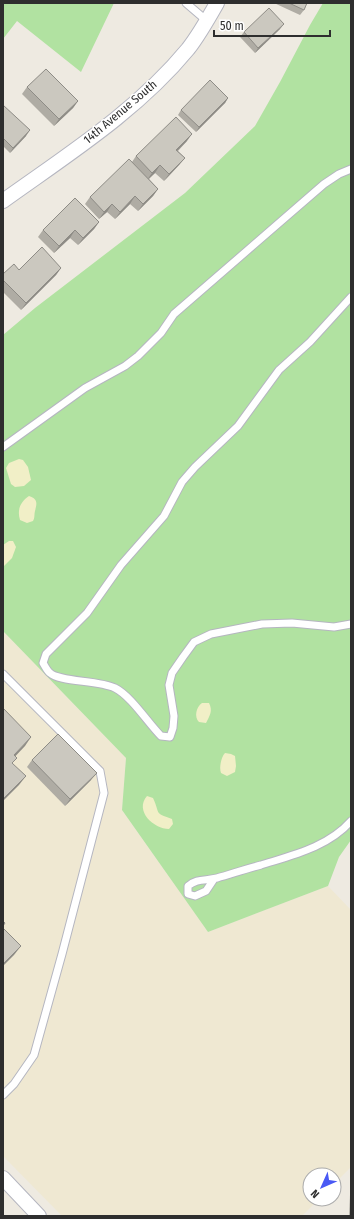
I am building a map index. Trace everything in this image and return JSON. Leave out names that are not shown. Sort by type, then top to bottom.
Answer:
[{"type":"street","name":"14th Avenue South","points":[[3,201],[85,142],[149,90],[188,48],[207,21],[217,3]]},
{"type":"street","points":[[3,1178],[39,1216]]},
{"type":"lane","points":[[186,3],[207,21]]},
{"type":"lane","points":[[4,444],[85,388],[125,366],[138,356],[160,334],[174,314],[324,184],[339,174],[351,169]]},
{"type":"lane","points":[[351,297],[310,342],[279,370],[238,426],[195,467],[182,482],[164,516],[121,565],[87,613],[46,654],[44,663],[49,673],[58,678],[84,681],[115,688],[127,697],[161,736],[170,737],[173,728],[174,716],[169,686],[172,673],[194,642],[211,634],[262,624],[292,623],[334,627],[351,624]]},
{"type":"lane","points":[[3,674],[100,771],[104,793],[34,1055],[14,1084],[3,1095]]},
{"type":"lane","points":[[214,879],[304,851],[337,834],[351,821]]},
{"type":"shaded area","points":[[3,631],[126,758],[122,810],[208,932],[328,886],[351,910],[351,1167],[342,1176],[342,1167],[302,1167],[302,1207],[311,1207],[302,1216],[62,1216],[3,1156]]},
{"type":"green space","points":[[3,3],[114,3],[81,72],[17,21],[3,39]]},
{"type":"green space","points":[[323,3],[351,3],[351,840],[339,857],[328,886],[208,932],[122,810],[126,758],[3,631],[3,335],[35,308],[185,193],[255,126]]},
{"type":"sand","points":[[19,459],[23,460],[28,467],[31,480],[24,486],[15,487],[11,484],[6,468],[9,463]]},
{"type":"sand","points":[[29,496],[34,498],[36,504],[34,520],[27,523],[20,520],[19,513],[21,504]]},
{"type":"sand","points":[[9,541],[13,541],[16,547],[12,558],[3,567],[3,545]]},
{"type":"sand","points":[[202,703],[209,703],[211,708],[210,715],[206,723],[199,722],[196,715],[197,709]]},
{"type":"sand","points":[[225,753],[235,756],[236,766],[235,772],[227,776],[220,771],[221,760]]},
{"type":"sand","points":[[147,796],[153,798],[160,814],[172,819],[173,824],[169,829],[152,823],[144,813],[143,807]]},
{"type":"building","points":[[289,3],[307,3],[304,10]]},
{"type":"building","points":[[269,8],[284,24],[258,48],[244,32]]},
{"type":"building","points":[[46,69],[78,101],[59,119],[27,87]]},
{"type":"building","points":[[210,80],[228,98],[199,127],[181,110]]},
{"type":"building","points":[[3,105],[30,130],[13,148],[3,138]]},
{"type":"building","points":[[176,117],[192,134],[176,150],[185,158],[169,174],[160,165],[152,173],[136,156]]},
{"type":"building","points":[[129,159],[158,189],[143,204],[135,196],[120,212],[112,204],[104,212],[90,197]]},
{"type":"building","points":[[75,198],[99,222],[83,238],[75,230],[59,246],[43,230]]},
{"type":"building","points":[[42,247],[61,268],[26,303],[3,280],[3,274],[14,264],[19,270]]},
{"type":"building","points":[[3,708],[31,737],[14,755],[17,758],[12,763],[26,776],[3,799]]},
{"type":"building","points":[[58,734],[97,773],[70,799],[32,760]]},
{"type":"building","points":[[3,928],[21,946],[3,964]]}]
